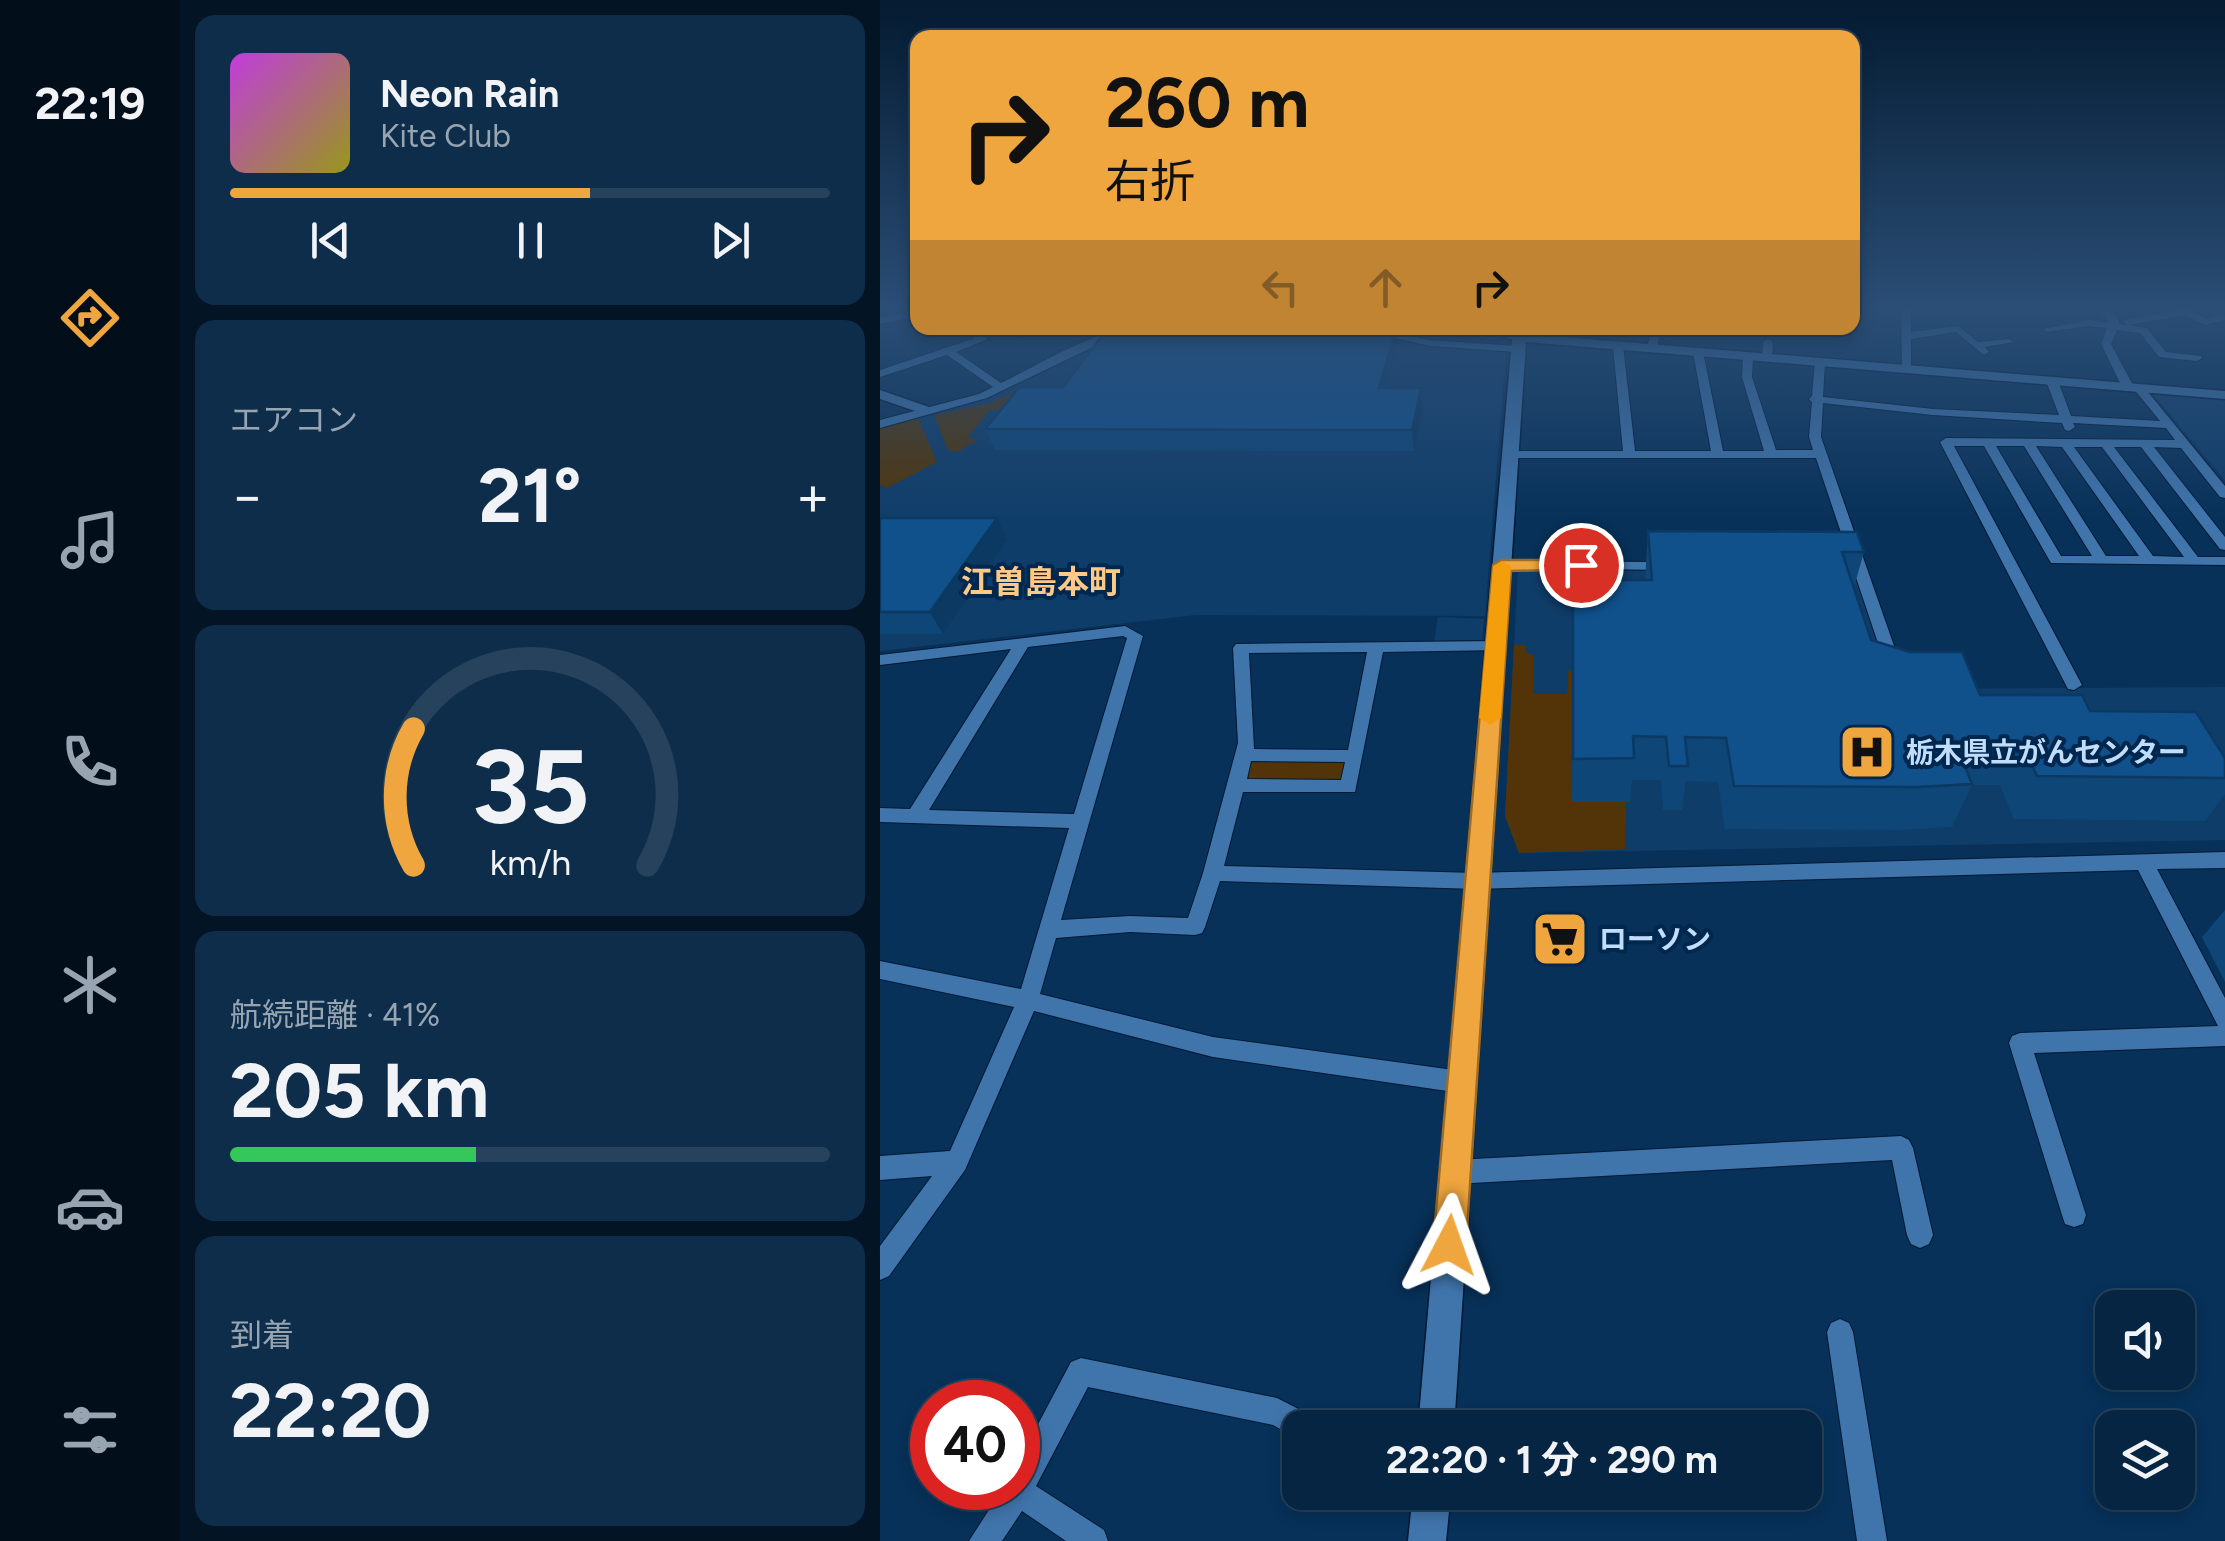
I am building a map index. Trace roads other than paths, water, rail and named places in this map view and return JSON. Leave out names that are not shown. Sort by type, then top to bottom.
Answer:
[{"type":"street","points":[[988,379],[1001,388]]},
{"type":"street","points":[[880,424],[1020,379]]},
{"type":"street","points":[[1437,1410],[1515,379]]},
{"type":"street","points":[[1621,379],[1628,454]]},
{"type":"street","points":[[1703,379],[1718,454]]},
{"type":"street","points":[[1747,379],[1770,454]]},
{"type":"street","points":[[1817,379],[1814,399],[1820,454],[1899,682]]},
{"type":"street","points":[[2029,379],[2225,395]]},
{"type":"street","points":[[2127,379],[2225,494]]},
{"type":"street","points":[[2052,381],[2070,442],[2148,561]]},
{"type":"street","points":[[880,394],[924,410]]},
{"type":"street","points":[[1814,399],[1932,412],[2168,425]]},
{"type":"street","points":[[2074,685],[1946,442],[2183,444]]},
{"type":"street","points":[[1988,442],[2056,560],[2225,562]]},
{"type":"street","points":[[2027,442],[2101,560]]},
{"type":"street","points":[[2105,443],[2194,561]]},
{"type":"street","points":[[2144,443],[2225,546]]},
{"type":"street","points":[[1510,455],[1820,454]]},
{"type":"street","points":[[1502,565],[1680,566]]},
{"type":"street","points":[[1838,566],[1857,566]]},
{"type":"street","points":[[880,660],[1125,631],[1135,636],[1028,1000],[957,1162],[880,1267]]},
{"type":"street","points":[[916,815],[1023,643]]},
{"type":"street","points":[[1048,930],[1130,924],[1195,928],[1214,872],[1244,755],[1241,648],[1496,646]]},
{"type":"street","points":[[1236,785],[1349,787],[1376,648]]},
{"type":"street","points":[[1244,755],[1355,756]]},
{"type":"street","points":[[880,814],[1078,821]]},
{"type":"street","points":[[1214,872],[1476,881],[2225,860]]},
{"type":"street","points":[[2144,863],[2225,1019]]},
{"type":"street","points":[[880,970],[1028,1000],[1213,1047],[1461,1082]]},
{"type":"street","points":[[2074,1215],[2020,1043],[2225,1036]]},
{"type":"street","points":[[1454,1172],[1901,1148],[1920,1235]]},
{"type":"street","points":[[880,1168],[957,1162]]},
{"type":"street","points":[[1840,1332],[1872,1541]]},
{"type":"street","points":[[1040,1450],[1081,1372],[1282,1415]]},
{"type":"street","points":[[1040,1506],[1093,1541]]},
{"type":"street","points":[[984,1541],[1006,1510]]},
{"type":"street","points":[[1427,1541],[1430,1510]]},
{"type":"place","name":"栃木県立がんセンター","points":[[1867,752]]},
{"type":"place","name":"ローソン","points":[[1560,939]]},
{"type":"district","name":"江曽島本町","points":[[1041,582]]}]
